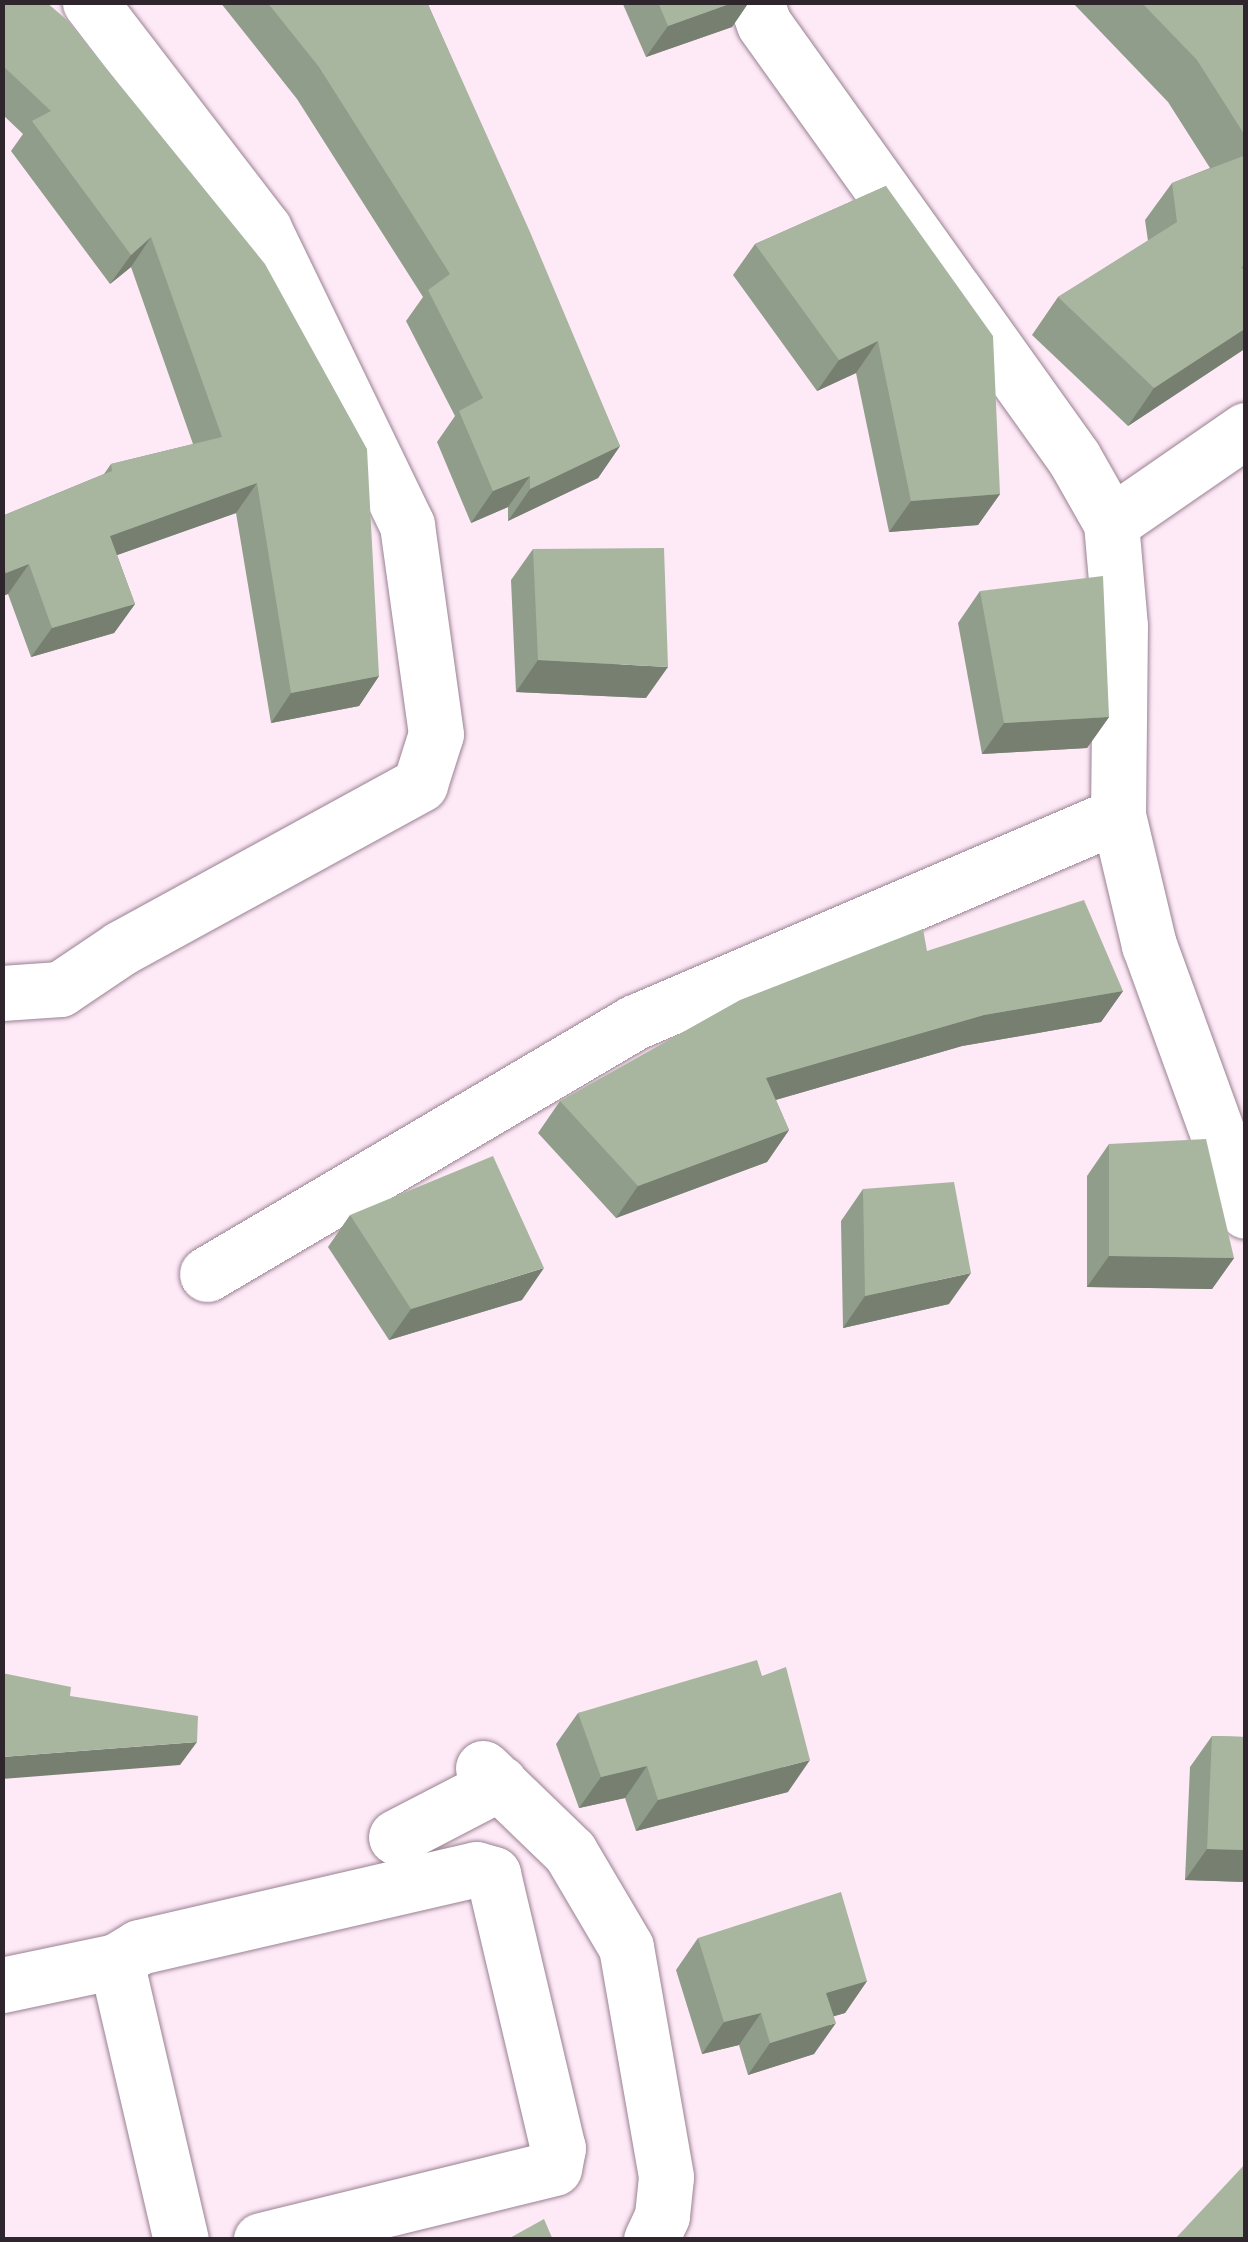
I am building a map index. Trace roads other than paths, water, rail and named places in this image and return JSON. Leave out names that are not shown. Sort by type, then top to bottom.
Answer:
[{"type":"street","points":[[2,993],[60,989],[120,948],[420,784],[436,734],[407,525],[264,229],[90,2]]},
{"type":"street","points":[[756,2],[764,24],[1074,458],[1110,523],[1120,626],[1118,816],[1149,945],[1246,1211]]},
{"type":"street","points":[[1110,523],[1246,430]]},
{"type":"street","points":[[207,1274],[635,1022],[1118,816]]},
{"type":"street","points":[[396,1837],[491,1776],[570,1852],[626,1947],[666,2177],[662,2216],[651,2240]]},
{"type":"street","points":[[2,1985],[116,1961],[139,1947],[458,1873],[476,1869],[494,1874],[558,2148],[554,2168],[261,2240]]},
{"type":"street","points":[[116,1961],[182,2240]]}]
